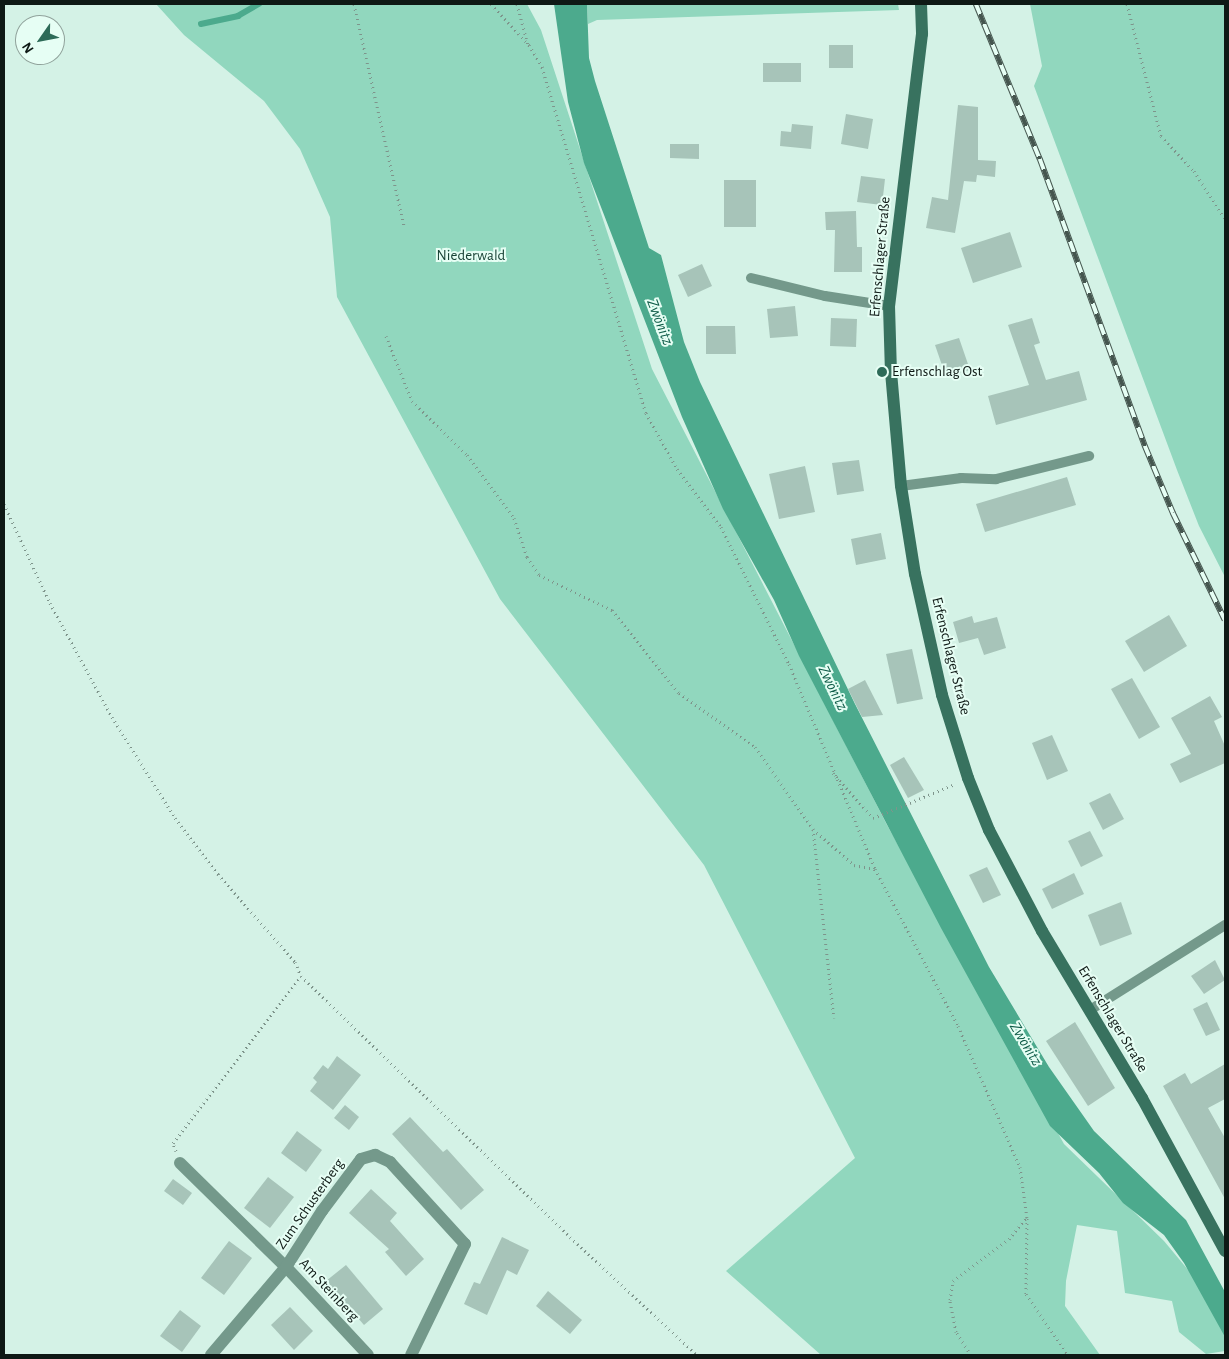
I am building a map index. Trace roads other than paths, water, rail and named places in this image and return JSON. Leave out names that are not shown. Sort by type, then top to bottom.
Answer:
[{"type":"main road","name":"Erfenschlager Straße","points":[[921,4],[922,34],[889,306],[891,372],[901,486],[915,574],[942,695],[968,778],[989,830],[1042,931],[1090,1010],[1225,1251]]},
{"type":"street","name":"Zum Schusterberg","points":[[212,1355],[286,1267],[322,1211],[362,1159],[375,1155],[390,1162],[465,1244],[411,1355]]},
{"type":"street","name":"Am Steinberg","points":[[180,1162],[286,1267],[368,1355]]},
{"type":"lane","points":[[751,278],[825,296],[889,306]]},
{"type":"lane","points":[[901,486],[961,478],[996,479],[1089,456]]},
{"type":"lane","points":[[1090,1010],[1225,925]]},
{"type":"water","name":"Zwönitz","points":[[554,4],[587,4],[589,58],[595,81],[649,248],[661,255],[684,342],[700,382],[855,704],[989,967],[1049,1067],[1094,1131],[1186,1220],[1225,1292],[1225,1337],[1184,1263],[1164,1235],[1123,1203],[1099,1173],[1050,1126],[941,928],[799,656],[774,600],[723,509],[682,417],[584,163],[568,102]]},
{"type":"waterway","points":[[201,24],[238,16],[259,4]]},
{"type":"railway","points":[[976,4],[1040,159],[1145,446],[1173,513],[1225,620]]},
{"type":"place","name":"Erfenschlag Ost","points":[[882,372]]},
{"type":"park label","name":"Niederwald","points":[[471,256]]}]
